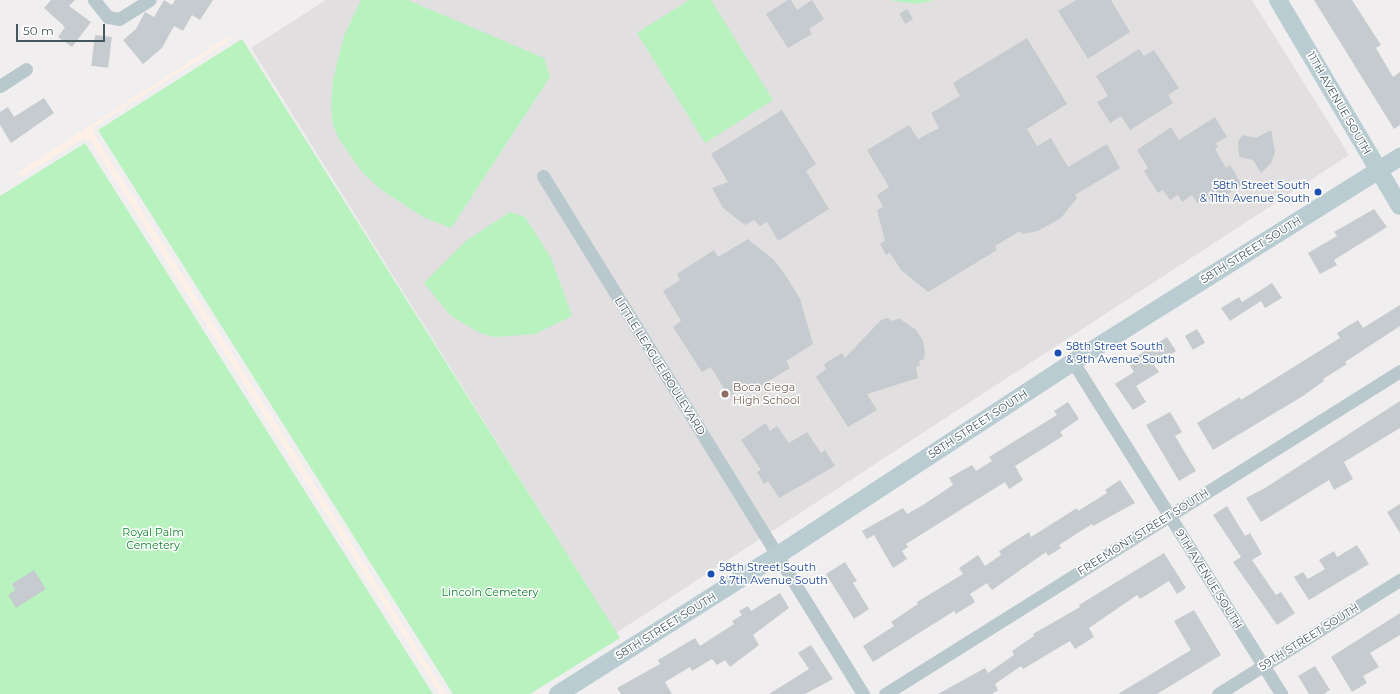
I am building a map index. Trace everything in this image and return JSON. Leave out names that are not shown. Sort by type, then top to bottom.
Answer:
[{"type":"street","points":[[94,0],[108,17],[120,19],[149,0]]},
{"type":"street","name":"11TH AVENUE SOUTH","points":[[1278,0],[1400,206]]},
{"type":"street","points":[[0,86],[26,69]]},
{"type":"street","name":"58TH STREET SOUTH","points":[[558,694],[778,555],[1073,362],[1400,156]]},
{"type":"street","name":"LITTLE LEAGUE BOULEVARD","points":[[542,176],[863,694]]},
{"type":"street","name":"9TH AVENUE SOUTH","points":[[1073,362],[1281,694]]},
{"type":"street","name":"FREEMONT STREET SOUTH","points":[[885,694],[1400,371]]},
{"type":"street","name":"59TH STREET SOUTH","points":[[1218,694],[1400,580]]},
{"type":"shaded area","name":"Boca Ciega High School","points":[[326,0],[1252,0],[1349,155],[616,633],[251,48]]},
{"type":"shaded area","points":[[228,37],[230,40],[95,126],[93,133],[446,694],[440,694],[90,140],[82,139],[21,177],[18,172]]},
{"type":"green space","points":[[361,0],[408,0],[544,58],[550,77],[451,228],[423,217],[380,189],[362,172],[339,139],[333,125],[331,107],[333,80],[344,36]]},
{"type":"green space","points":[[689,0],[711,0],[773,100],[705,143],[637,33]]},
{"type":"green space","points":[[889,0],[935,0],[915,4]]},
{"type":"green space","name":"Lincoln Cemetery","points":[[242,39],[620,638],[530,694],[453,694],[98,130]]},
{"type":"green space","name":"Royal Palm Cemetery","points":[[85,143],[433,694],[0,694],[0,196]]},
{"type":"green space","points":[[510,212],[525,217],[551,258],[572,316],[535,334],[495,337],[480,333],[450,315],[424,283],[466,241]]},
{"type":"building","points":[[51,0],[75,0],[69,6],[91,22],[72,47],[58,37],[65,27],[44,8]]},
{"type":"building","points":[[164,0],[172,5],[175,0],[213,0],[200,20],[192,15],[183,31],[174,26],[162,48],[143,64],[123,40],[136,29],[145,12],[154,17]]},
{"type":"building","points":[[788,0],[791,0],[797,10],[812,0],[824,19],[809,29],[812,34],[788,48],[766,14]]},
{"type":"building","points":[[1076,0],[1111,0],[1130,32],[1088,59],[1058,11]]},
{"type":"building","points":[[1314,0],[1352,0],[1381,45],[1376,48],[1393,77],[1400,72],[1400,125],[1394,129]]},
{"type":"building","points":[[907,9],[913,19],[905,24],[899,14]]},
{"type":"building","points":[[95,35],[112,37],[108,68],[91,66]]},
{"type":"building","points":[[1027,38],[1067,104],[1027,129],[1037,146],[1051,138],[1068,167],[1107,144],[1120,168],[1075,195],[1077,198],[1061,218],[1038,231],[1022,234],[1020,231],[995,246],[997,250],[928,292],[901,270],[890,253],[886,255],[880,244],[885,241],[877,210],[883,207],[877,195],[889,187],[867,150],[909,125],[918,139],[939,128],[931,113],[960,96],[953,83]]},
{"type":"building","points":[[1139,49],[1144,56],[1154,50],[1179,88],[1168,95],[1173,103],[1130,130],[1121,116],[1110,123],[1097,102],[1108,96],[1096,76]]},
{"type":"building","points":[[44,98],[54,113],[11,143],[0,125],[0,112],[8,107],[14,117]]},
{"type":"building","points":[[782,110],[816,164],[806,171],[829,209],[778,241],[767,222],[760,226],[754,220],[745,225],[723,208],[712,188],[728,182],[711,154]]},
{"type":"building","points":[[1215,117],[1227,137],[1216,143],[1218,147],[1215,149],[1226,168],[1230,165],[1242,185],[1212,204],[1207,196],[1197,203],[1192,195],[1182,202],[1178,195],[1170,200],[1163,190],[1158,193],[1144,171],[1148,168],[1137,150],[1171,127],[1179,140]]},
{"type":"building","points":[[1271,130],[1275,152],[1271,163],[1261,173],[1253,160],[1239,157],[1238,141],[1243,135],[1256,138]]},
{"type":"building","points":[[1374,209],[1387,227],[1334,260],[1337,265],[1320,274],[1308,253],[1337,236],[1334,232]]},
{"type":"building","points":[[748,239],[774,260],[788,279],[800,299],[813,344],[786,361],[790,368],[751,392],[746,386],[729,397],[711,367],[702,372],[673,327],[681,321],[663,291],[680,280],[677,274],[714,250],[718,257]]},
{"type":"building","points":[[1272,283],[1282,298],[1265,308],[1261,301],[1230,321],[1221,308],[1239,297],[1242,302]]},
{"type":"building","points":[[1400,305],[1400,326],[1345,362],[1347,364],[1323,379],[1324,381],[1303,396],[1213,450],[1197,423],[1240,397],[1241,400],[1340,338],[1337,333],[1358,320],[1363,328]]},
{"type":"building","points":[[887,318],[893,321],[899,318],[916,330],[923,341],[925,352],[924,359],[919,361],[920,365],[916,367],[918,378],[867,394],[877,410],[848,427],[816,377],[826,369],[824,364],[842,353],[845,358],[881,320]]},
{"type":"building","points":[[1197,329],[1205,343],[1193,350],[1185,336]]},
{"type":"building","points":[[1167,337],[1176,351],[1154,365],[1159,372],[1136,386],[1146,402],[1133,410],[1115,384],[1134,372],[1128,362]]},
{"type":"building","points":[[1400,401],[1400,428],[1344,462],[1353,479],[1334,490],[1329,480],[1261,522],[1246,498],[1265,488]]},
{"type":"building","points":[[1068,402],[1079,419],[1060,432],[1063,436],[1015,466],[1023,480],[1009,489],[1005,482],[906,544],[908,547],[902,551],[907,559],[893,568],[874,535],[867,539],[862,531],[903,508],[907,514],[923,505],[953,485],[949,478],[972,465],[976,471],[992,461],[989,457],[1057,415],[1054,411]]},
{"type":"building","points":[[1170,412],[1182,432],[1175,436],[1196,471],[1179,481],[1146,425]]},
{"type":"building","points":[[766,423],[770,431],[777,426],[789,443],[807,432],[821,453],[825,450],[835,466],[779,498],[768,481],[764,484],[757,472],[761,470],[741,440]]},
{"type":"building","points":[[1120,480],[1135,503],[1093,526],[1092,524],[1059,545],[1061,548],[1048,556],[1046,552],[992,590],[987,583],[970,594],[975,602],[956,614],[954,611],[873,662],[863,646],[894,626],[891,622],[918,604],[917,602],[963,574],[959,568],[978,555],[985,566],[1001,555],[999,551],[1029,532],[1031,537],[1077,508],[1078,511],[1107,493],[1105,490]]},
{"type":"building","points":[[1400,504],[1400,533],[1387,512]]},
{"type":"building","points":[[1227,506],[1245,536],[1250,533],[1262,554],[1252,560],[1276,595],[1281,592],[1295,613],[1277,625],[1233,562],[1241,557],[1213,515]]},
{"type":"building","points":[[1357,545],[1369,564],[1309,600],[1294,577],[1303,572],[1308,579],[1325,569],[1319,560],[1334,551],[1337,557]]},
{"type":"building","points":[[1164,553],[1186,588],[1177,594],[1169,581],[1140,599],[1137,595],[1089,628],[1094,637],[1075,649],[1070,641],[1023,669],[1021,666],[995,684],[998,690],[992,694],[938,694],[985,668],[988,673],[1014,655],[1012,651],[1034,636],[1033,634],[1080,607],[1079,605]]},
{"type":"building","points":[[845,562],[857,581],[853,583],[869,609],[854,619],[826,574]]},
{"type":"building","points":[[34,570],[46,589],[16,608],[8,595],[15,590],[12,584]]},
{"type":"building","points":[[780,593],[789,608],[753,635],[759,645],[730,667],[725,660],[717,665],[712,659],[692,671],[690,667],[665,682],[672,694],[621,694],[617,688],[660,664],[658,660],[695,638],[700,646],[734,624],[732,621],[742,615],[739,611],[748,606],[751,611]]},
{"type":"building","points":[[1194,610],[1221,655],[1157,694],[1118,694],[1191,650],[1174,621]]},
{"type":"building","points":[[1400,613],[1400,635],[1370,653],[1379,667],[1363,676],[1367,683],[1352,692],[1331,657]]},
{"type":"building","points":[[811,645],[833,679],[805,694],[769,694],[809,669],[798,653]]},
{"type":"building","points":[[1315,666],[1330,690],[1324,694],[1309,694],[1298,676]]},
{"type":"place","name":"58th Street South & 11th Avenue South","points":[[1318,192]]},
{"type":"place","name":"58th Street South & 9th Avenue South","points":[[1058,353]]},
{"type":"place","name":"Boca Ciega High School","points":[[725,394]]},
{"type":"place","name":"58th Street South & 7th Avenue South","points":[[711,574]]}]
